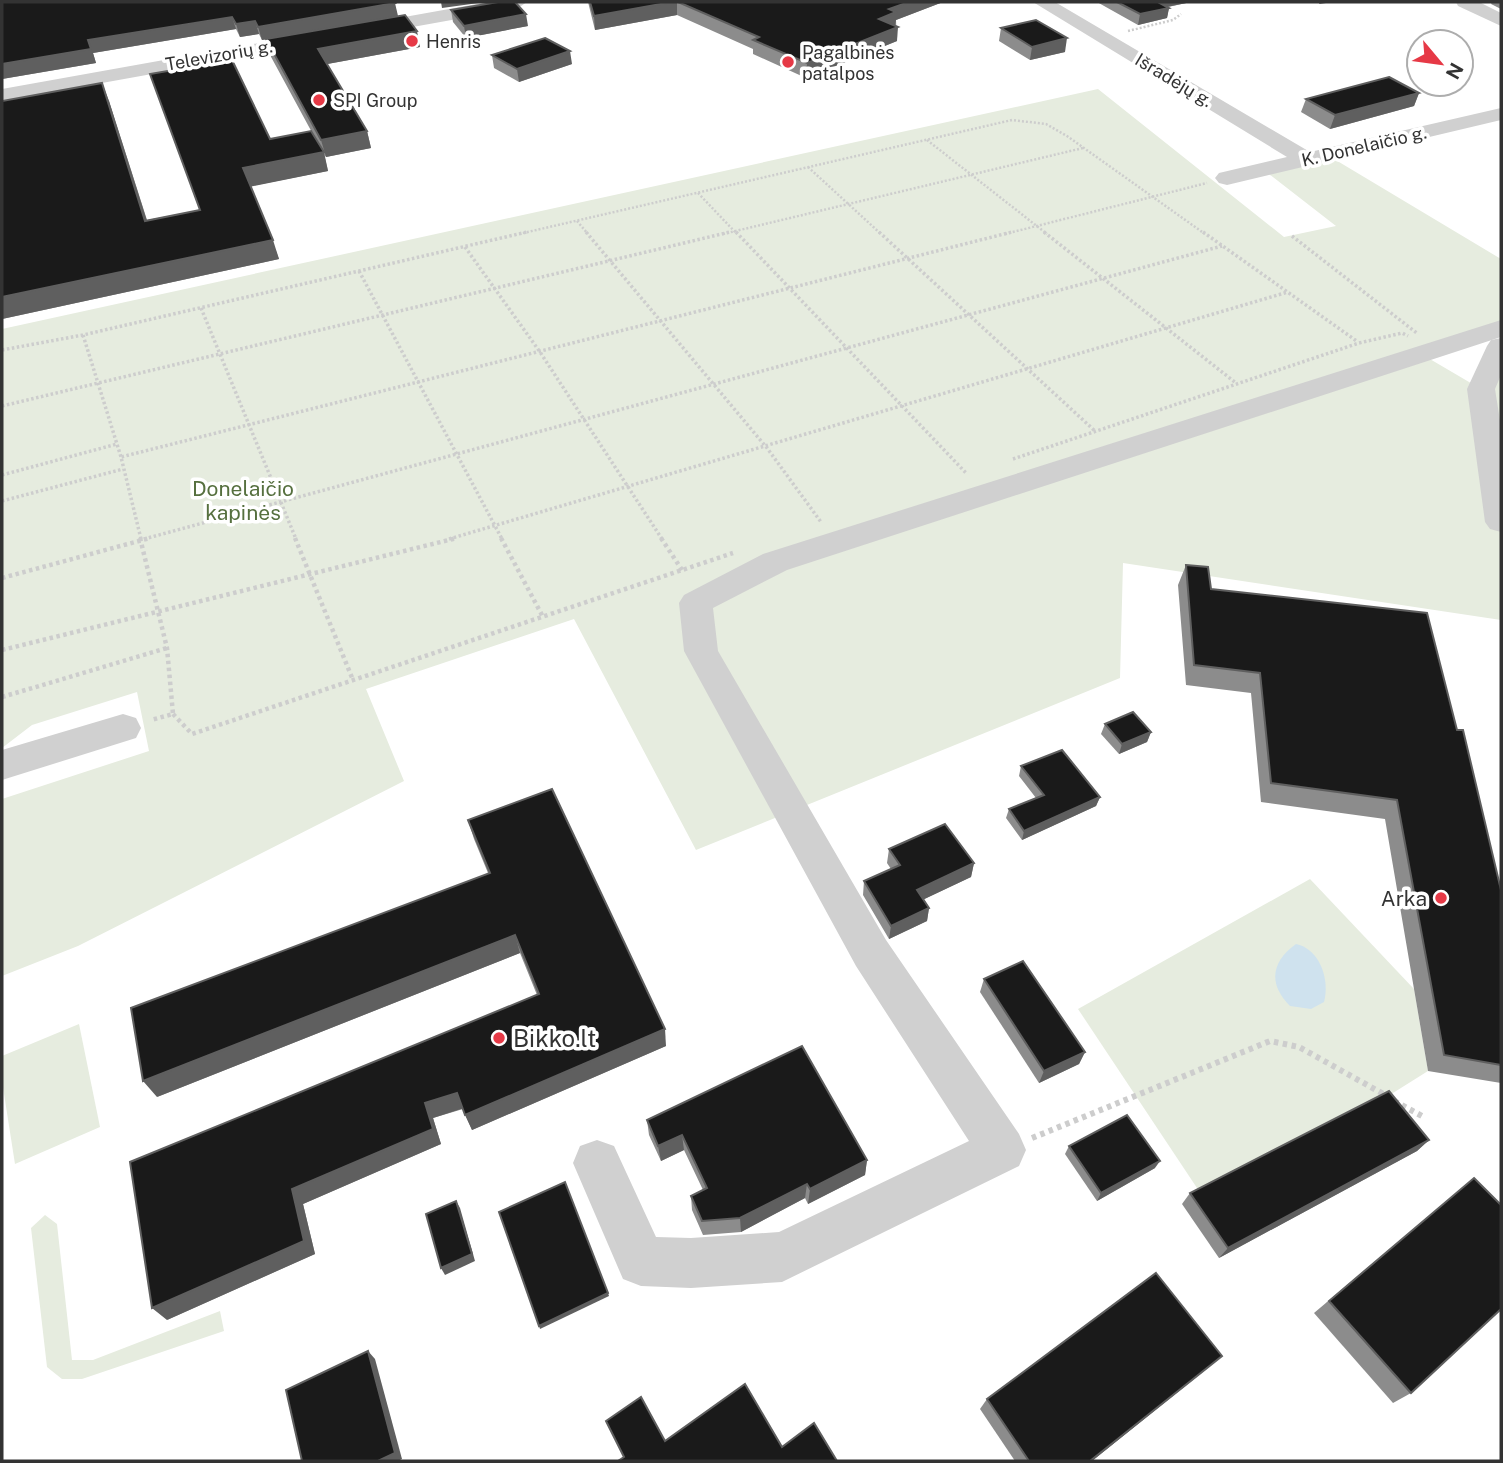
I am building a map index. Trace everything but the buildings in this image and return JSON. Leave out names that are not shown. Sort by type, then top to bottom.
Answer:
[{"type":"street","name":"Televizorių g.","points":[[2,95],[518,2]]},
{"type":"street","name":"Išradėjų g.","points":[[1042,2],[1306,159]]},
{"type":"street","points":[[1465,2],[1501,20]]},
{"type":"street","name":"K. Donelaičio g.","points":[[1227,178],[1501,114]]},
{"type":"street","points":[[597,1163],[640,1261],[691,1263],[782,1257],[1002,1150],[871,953],[708,663],[702,651],[696,603],[775,562],[1162,440],[1501,328]]},
{"type":"street","points":[[1501,346],[1481,389],[1501,522]]},
{"type":"street","points":[[2,765],[124,728]]},
{"type":"path","points":[[1117,33],[1173,20],[1181,14]]},
{"type":"path","points":[[2,349],[83,335],[1012,120],[1046,124],[1084,148],[1359,342],[1402,333],[1437,348]]},
{"type":"path","points":[[928,140],[1237,383]]},
{"type":"path","points":[[2,406],[1084,148]]},
{"type":"path","points":[[808,167],[1095,431]]},
{"type":"path","points":[[121,457],[1227,178]]},
{"type":"path","points":[[698,193],[967,474]]},
{"type":"path","points":[[577,221],[659,322],[715,384],[821,523]]},
{"type":"path","points":[[1292,236],[1437,348]]},
{"type":"path","points":[[2,578],[1223,246]]},
{"type":"path","points":[[465,247],[540,352],[682,570]]},
{"type":"path","points":[[359,271],[542,617]]},
{"type":"path","points":[[2,649],[496,528],[1288,292]]},
{"type":"path","points":[[201,308],[353,680]]},
{"type":"path","points":[[83,335],[121,457],[167,648],[173,713],[192,734]]},
{"type":"path","points":[[2,475],[117,444]]},
{"type":"path","points":[[2,501],[123,469]]},
{"type":"path","points":[[2,697],[167,648]]},
{"type":"path","points":[[124,728],[173,713]]},
{"type":"path","points":[[1002,1150],[1270,1041],[1299,1047],[1422,1116]]},
{"type":"green space","name":"Donelaičio kapinės","points":[[1098,89],[1284,237],[1336,226],[1265,171],[1324,153],[1501,259],[1501,329],[1423,355],[1481,389],[1501,346],[1501,620],[1123,563],[1120,678],[696,850],[574,619],[366,689],[404,781],[78,946],[2,976],[2,799],[149,751],[137,692],[32,725],[2,748],[2,329]]},
{"type":"green space","points":[[1310,879],[1414,989],[1428,1071],[1377,1103],[1201,1194],[1078,1009]]},
{"type":"green space","points":[[79,1024],[100,1127],[15,1164],[2,1081],[2,1056]]},
{"type":"green space","points":[[45,1215],[57,1224],[72,1360],[93,1360],[220,1311],[224,1331],[82,1379],[62,1379],[47,1367],[31,1228]]},
{"type":"water","points":[[1296,944],[1311,952],[1324,975],[1324,1002],[1311,1009],[1290,1006],[1278,990],[1275,974],[1277,966],[1281,958]]},
{"type":"place","name":"Henris","points":[[412,41]]},
{"type":"place","name":"Pagalbinės patalpos","points":[[788,62]]},
{"type":"place","name":"SPI Group","points":[[319,100]]},
{"type":"place","name":"Arka","points":[[1441,898]]},
{"type":"place","name":"Bikko.lt","points":[[499,1038]]}]
